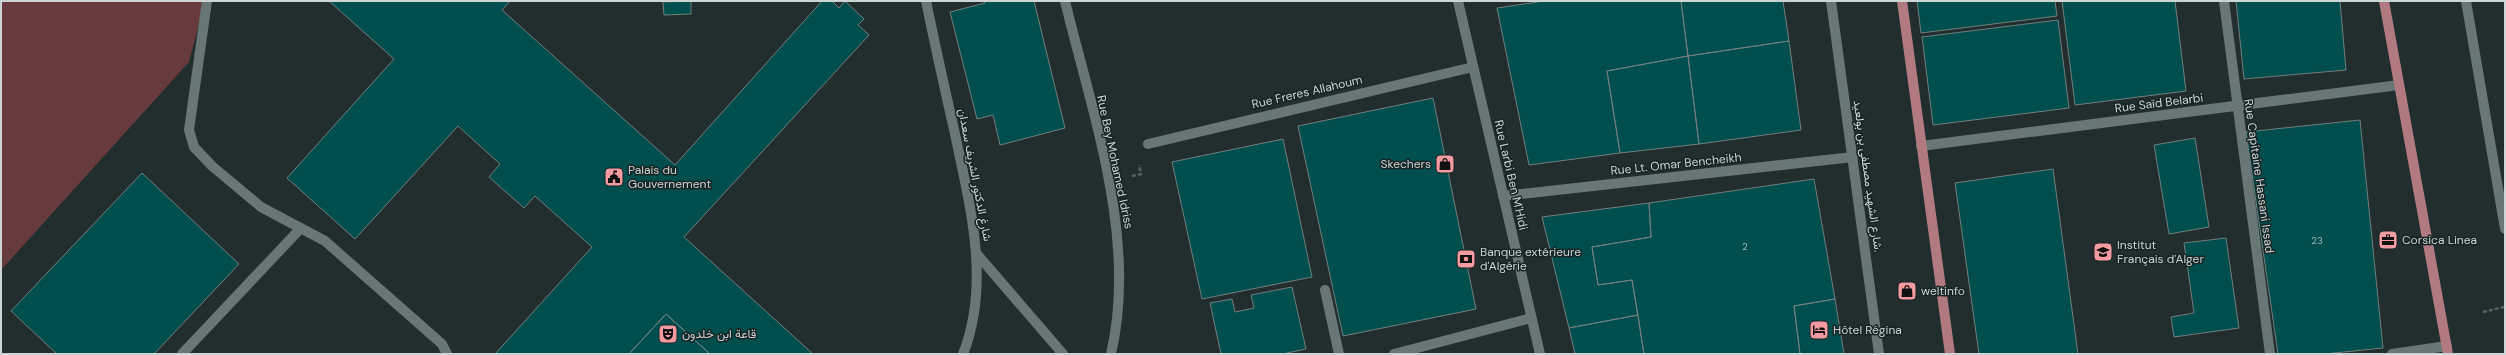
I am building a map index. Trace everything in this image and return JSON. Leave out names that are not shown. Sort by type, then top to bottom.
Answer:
[{"type":"main road","points":[[1902,1],[1950,354]]},
{"type":"main road","points":[[2384,1],[2447,350]]},
{"type":"street","points":[[207,1],[189,130],[194,147],[212,166],[261,207],[325,241],[442,344],[447,354]]},
{"type":"street","name":"شارغ الدكتور الشريف سعدان","points":[[926,1],[965,180],[976,253],[976,298],[971,333],[962,354]]},
{"type":"street","name":"Rue Bey Mohamed Idriss","points":[[1065,1],[1103,155],[1118,236],[1119,286],[1111,354]]},
{"type":"street","name":"Rue Larbi Ben M'Hidi","points":[[1458,1],[1540,354]]},
{"type":"street","name":"شارع الشهيد مصطفى بن بولعيد.","points":[[1831,1],[1879,354]]},
{"type":"street","name":"Rue Capitaine Hassani Issad","points":[[2224,1],[2270,354]]},
{"type":"street","points":[[2466,1],[2505,229]]},
{"type":"street","name":"Rue Freres Allahoum","points":[[1148,144],[1473,67]]},
{"type":"street","name":"Rue Saïd Belarbi","points":[[1921,146],[2399,85]]},
{"type":"street","name":"Rue Lt. Omar Bencheikh","points":[[1503,196],[1853,157]]},
{"type":"street","points":[[182,354],[301,228]]},
{"type":"street","points":[[976,253],[1063,354]]},
{"type":"street","points":[[1325,290],[1339,354]]},
{"type":"street","points":[[1394,354],[1531,318]]},
{"type":"street","points":[[2392,354],[2447,350]]},
{"type":"path","points":[[2482,312],[2504,307],[2505,309]]},
{"type":"shaded area","points":[[1,1],[205,1],[189,62],[1,270]]},
{"type":"building","name":"Palais du Gouvernement","points":[[329,1],[510,1],[502,10],[675,165],[822,1],[832,1],[839,8],[845,1],[864,19],[858,25],[869,35],[684,237],[813,354],[710,354],[666,314],[629,354],[495,354],[592,247],[535,196],[524,208],[489,177],[500,164],[458,126],[355,239],[287,178],[394,59]]},
{"type":"building","points":[[691,1],[691,14],[664,15],[663,2]]},
{"type":"building","points":[[984,1],[1034,1],[1065,128],[1000,145],[993,115],[977,119],[950,12],[985,3]]},
{"type":"building","points":[[1544,1],[1681,1],[1688,56],[1607,71],[1620,153],[1529,165],[1497,8]]},
{"type":"building","points":[[1681,1],[1783,1],[1789,41],[1688,56]]},
{"type":"building","points":[[1917,1],[2055,1],[2057,16],[1921,33]]},
{"type":"building","points":[[2062,1],[2175,1],[2186,91],[2075,105]]},
{"type":"building","points":[[2236,1],[2340,1],[2346,70],[2244,79]]},
{"type":"building","points":[[2058,20],[2069,108],[1933,125],[1922,37]]},
{"type":"building","points":[[1789,41],[1801,130],[1699,144],[1688,56]]},
{"type":"building","points":[[1688,56],[1699,144],[1620,153],[1607,71]]},
{"type":"building","points":[[1433,98],[1476,309],[1343,336],[1298,126]]},
{"type":"building","points":[[2360,120],[2383,348],[2324,354],[2278,354],[2246,132]]},
{"type":"building","points":[[2195,138],[2209,227],[2169,234],[2154,145]]},
{"type":"building","points":[[1283,139],[1312,277],[1202,299],[1172,162]]},
{"type":"building","points":[[2053,169],[2078,354],[1979,354],[1955,183]]},
{"type":"building","points":[[142,173],[239,264],[154,354],[57,354],[11,311]]},
{"type":"building","points":[[1814,179],[1835,299],[1794,306],[1800,354],[1644,354],[1632,280],[1598,285],[1592,247],[1651,237],[1649,203]]},
{"type":"building","points":[[1649,203],[1651,237],[1592,247],[1598,285],[1632,280],[1638,315],[1569,328],[1542,217]]},
{"type":"building","points":[[2226,238],[2239,328],[2174,337],[2171,317],[2194,313],[2184,243]]},
{"type":"building","points":[[1292,287],[1306,349],[1282,354],[1221,354],[1210,303],[1232,299],[1235,312],[1254,308],[1251,295]]},
{"type":"building","name":"Hôtel Régina","points":[[1835,299],[1844,354],[1800,354],[1794,306]]},
{"type":"building","name":"قاعة ابن خلدون","points":[[666,314],[710,354],[629,354]]},
{"type":"building","points":[[1638,315],[1644,354],[1575,354],[1569,328]]},
{"type":"place","name":"Skechers","points":[[1445,164]]},
{"type":"place","name":"Palais du Gouvernement","points":[[614,177]]},
{"type":"place","name":"Corsica Linea","points":[[2388,240]]},
{"type":"place","name":"Institut Français d'Alger","points":[[2103,252]]},
{"type":"place","name":"Banque extérieure d'Algérie","points":[[1466,259]]},
{"type":"place","name":"weltinfo","points":[[1907,291]]},
{"type":"place","name":"Hôtel Régina","points":[[1819,330]]},
{"type":"place","name":"قاعة ابن خلدون","points":[[668,334]]}]
